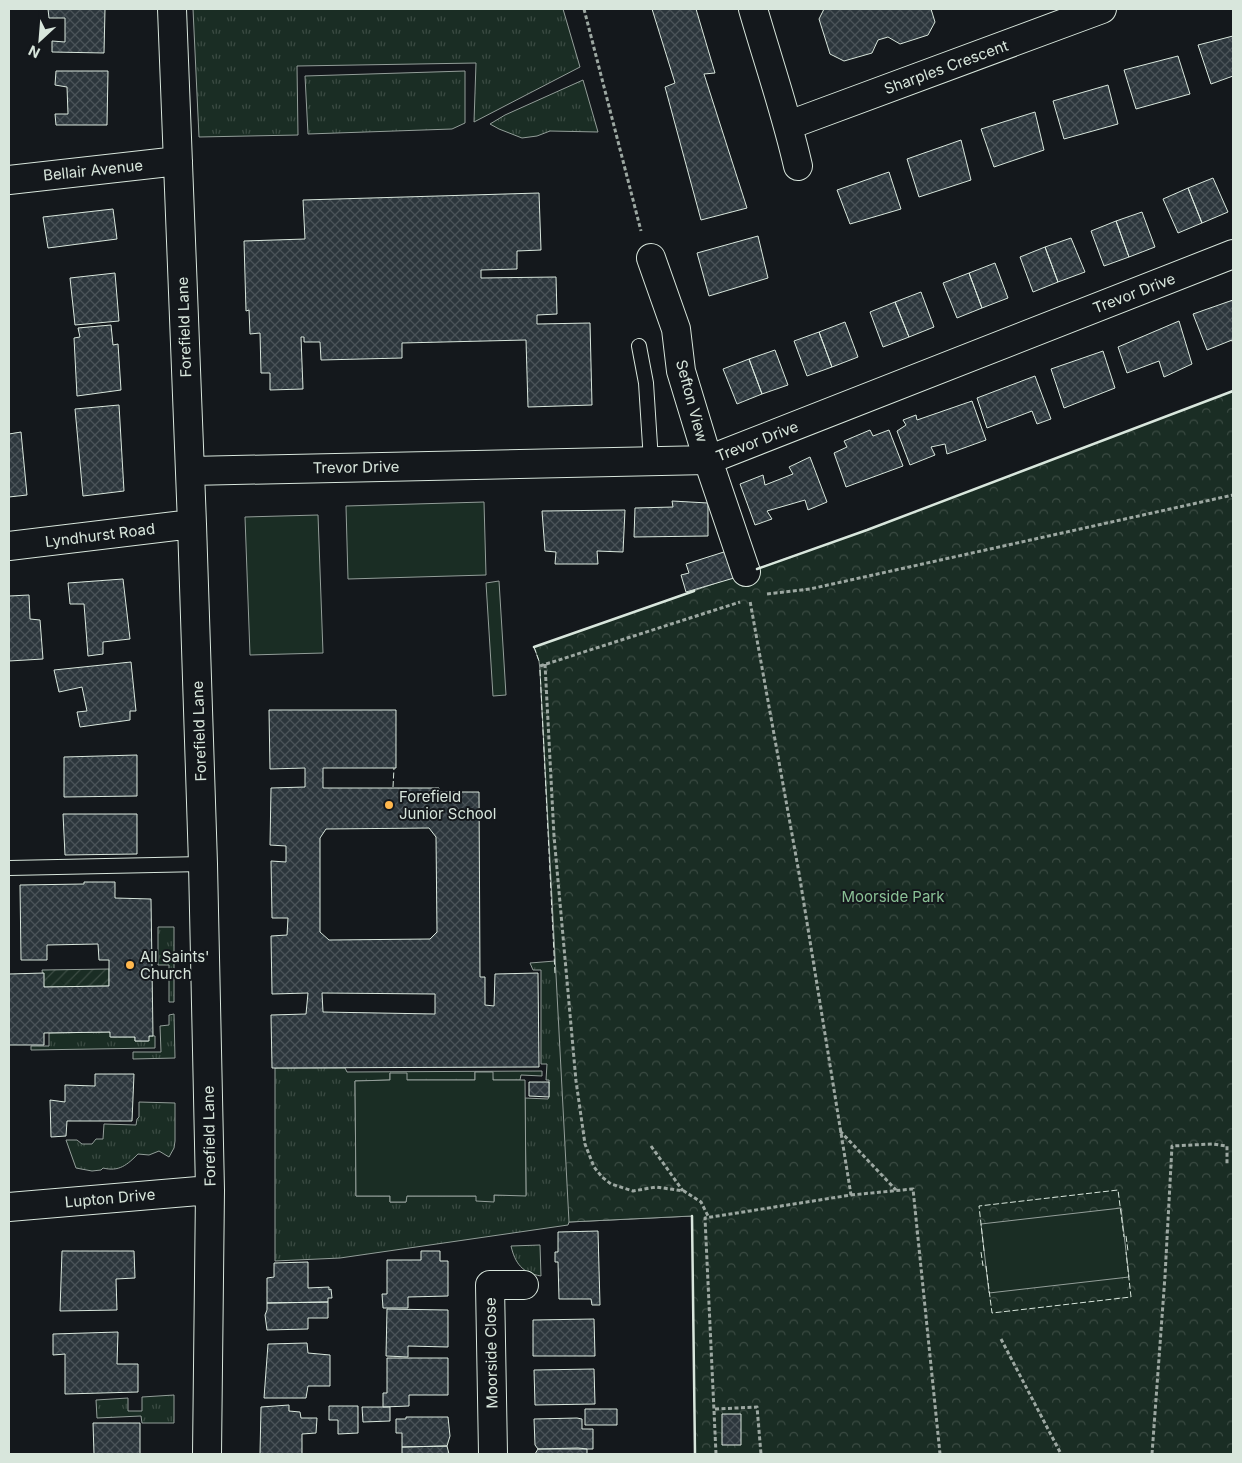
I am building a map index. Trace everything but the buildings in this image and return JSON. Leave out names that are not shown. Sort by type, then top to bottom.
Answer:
[{"type":"street","name":"Forefield Lane","points":[[172,9],[192,524],[210,1190],[207,1454]]},
{"type":"street","points":[[753,9],[774,82],[789,125],[798,166]]},
{"type":"street","name":"Sharples Crescent","points":[[789,125],[1102,9]]},
{"type":"street","name":"Bellair Avenue","points":[[9,180],[178,161]]},
{"type":"street","name":"Trevor Drive","points":[[190,471],[708,460],[1233,254]]},
{"type":"street","name":"Sefton View","points":[[651,258],[676,329],[681,371],[708,460],[751,589]]},
{"type":"street","name":"Lyndhurst Road","points":[[9,546],[192,524]]},
{"type":"street","name":"Lupton Drive","points":[[9,1207],[210,1190]]},
{"type":"street","name":"Moorside Close","points":[[492,1454],[490,1285],[524,1285]]},
{"type":"lane","points":[[639,346],[646,383],[651,461]]},
{"type":"lane","points":[[9,868],[202,864]]},
{"type":"path","points":[[584,9],[642,237],[646,241],[651,258]]},
{"type":"path","points":[[764,594],[793,592],[820,587],[1233,495]]},
{"type":"path","points":[[540,666],[751,589],[852,1195]]},
{"type":"path","points":[[545,664],[554,836],[576,1081],[585,1144],[594,1167],[611,1184],[633,1191],[656,1187],[684,1191]]},
{"type":"path","points":[[840,1131],[897,1191]]},
{"type":"path","points":[[1152,1454],[1172,1146],[1212,1144],[1227,1146],[1227,1164]]},
{"type":"path","points":[[651,1146],[684,1191],[701,1202],[709,1218]]},
{"type":"path","points":[[716,1454],[706,1218],[852,1195],[913,1189],[940,1454]]},
{"type":"path","points":[[1001,1339],[1061,1454]]},
{"type":"path","points":[[714,1409],[757,1407],[761,1454]]},
{"type":"green space","points":[[193,9],[563,9],[580,67],[474,122],[476,63],[297,66],[298,135],[199,137]]},
{"type":"green space","points":[[465,71],[465,123],[452,129],[308,134],[305,76]]},
{"type":"green space","points":[[583,80],[598,132],[550,131],[537,136],[522,138],[490,124],[505,115]]},
{"type":"green space","name":"Moorside Park","points":[[1233,391],[1233,1454],[695,1454],[692,1216],[569,1222],[540,670],[534,647],[867,530]]},
{"type":"green space","points":[[484,502],[486,575],[348,579],[346,506]]},
{"type":"green space","points":[[318,515],[323,653],[250,655],[245,517]]},
{"type":"green space","points":[[499,581],[506,695],[493,696],[486,583]]},
{"type":"green space","points":[[540,670],[692,1216],[569,1222],[568,1225],[340,1258],[275,1261],[275,1068],[345,1068],[347,1072],[542,1071],[542,1076],[521,1075],[520,1080],[493,1080],[492,1072],[475,1072],[475,1080],[407,1080],[390,1073],[390,1080],[355,1081],[356,1196],[390,1196],[390,1202],[406,1202],[406,1196],[476,1196],[494,1201],[494,1195],[526,1195],[525,1098],[548,1099],[549,1097],[549,1080],[546,1080],[547,1064],[541,1064],[541,970],[533,970],[530,963],[555,961]]},
{"type":"green space","points":[[158,927],[174,927],[174,1002],[169,1002],[169,965],[158,965]]},
{"type":"green space","points":[[109,969],[109,986],[44,987],[42,970]]},
{"type":"green space","points":[[174,1014],[175,1058],[133,1059],[133,1052],[161,1052],[160,1026],[169,1025],[169,1015]]},
{"type":"green space","points":[[110,1032],[111,1037],[135,1037],[135,1041],[148,1041],[149,1036],[155,1036],[155,1048],[31,1050],[31,1046],[49,1046],[49,1033]]},
{"type":"green space","points":[[475,1072],[493,1072],[493,1080],[525,1080],[526,1196],[494,1195],[494,1202],[476,1201],[476,1196],[407,1196],[406,1202],[390,1202],[390,1196],[356,1196],[355,1081],[390,1080],[390,1073],[407,1073],[407,1080],[475,1080]]},
{"type":"green space","points":[[139,1102],[175,1103],[175,1141],[174,1148],[169,1157],[159,1151],[149,1155],[138,1154],[126,1164],[114,1169],[103,1168],[92,1171],[76,1168],[66,1140],[77,1140],[82,1144],[92,1144],[96,1139],[103,1139],[104,1124],[136,1125],[139,1117]]},
{"type":"green space","points":[[1121,1208],[1129,1277],[989,1293],[981,1224]]},
{"type":"green space","points":[[540,1245],[541,1276],[534,1275],[520,1266],[511,1246]]},
{"type":"green space","points":[[174,1395],[174,1423],[142,1423],[141,1416],[97,1418],[96,1400],[128,1398],[128,1411],[142,1411],[142,1397]]},
{"type":"fence","points":[[534,647],[539,661]]},
{"type":"fence","points":[[540,670],[555,974]]},
{"type":"fence","points":[[393,787],[394,768]]},
{"type":"fence","points":[[984,1251],[979,1206],[1118,1190],[1124,1237]]},
{"type":"fence","points":[[1126,1236],[1128,1251]]},
{"type":"fence","points":[[981,1252],[983,1266]]},
{"type":"fence","points":[[986,1266],[992,1313],[1131,1297],[1126,1252]]},
{"type":"wall","points":[[757,569],[867,530],[1233,391]]},
{"type":"wall","points":[[534,647],[694,591]]},
{"type":"wall","points":[[692,1216],[695,1454]]},
{"type":"place","name":"Forefield Junior School","points":[[389,805]]},
{"type":"place","name":"All Saints' Church","points":[[130,965]]}]
